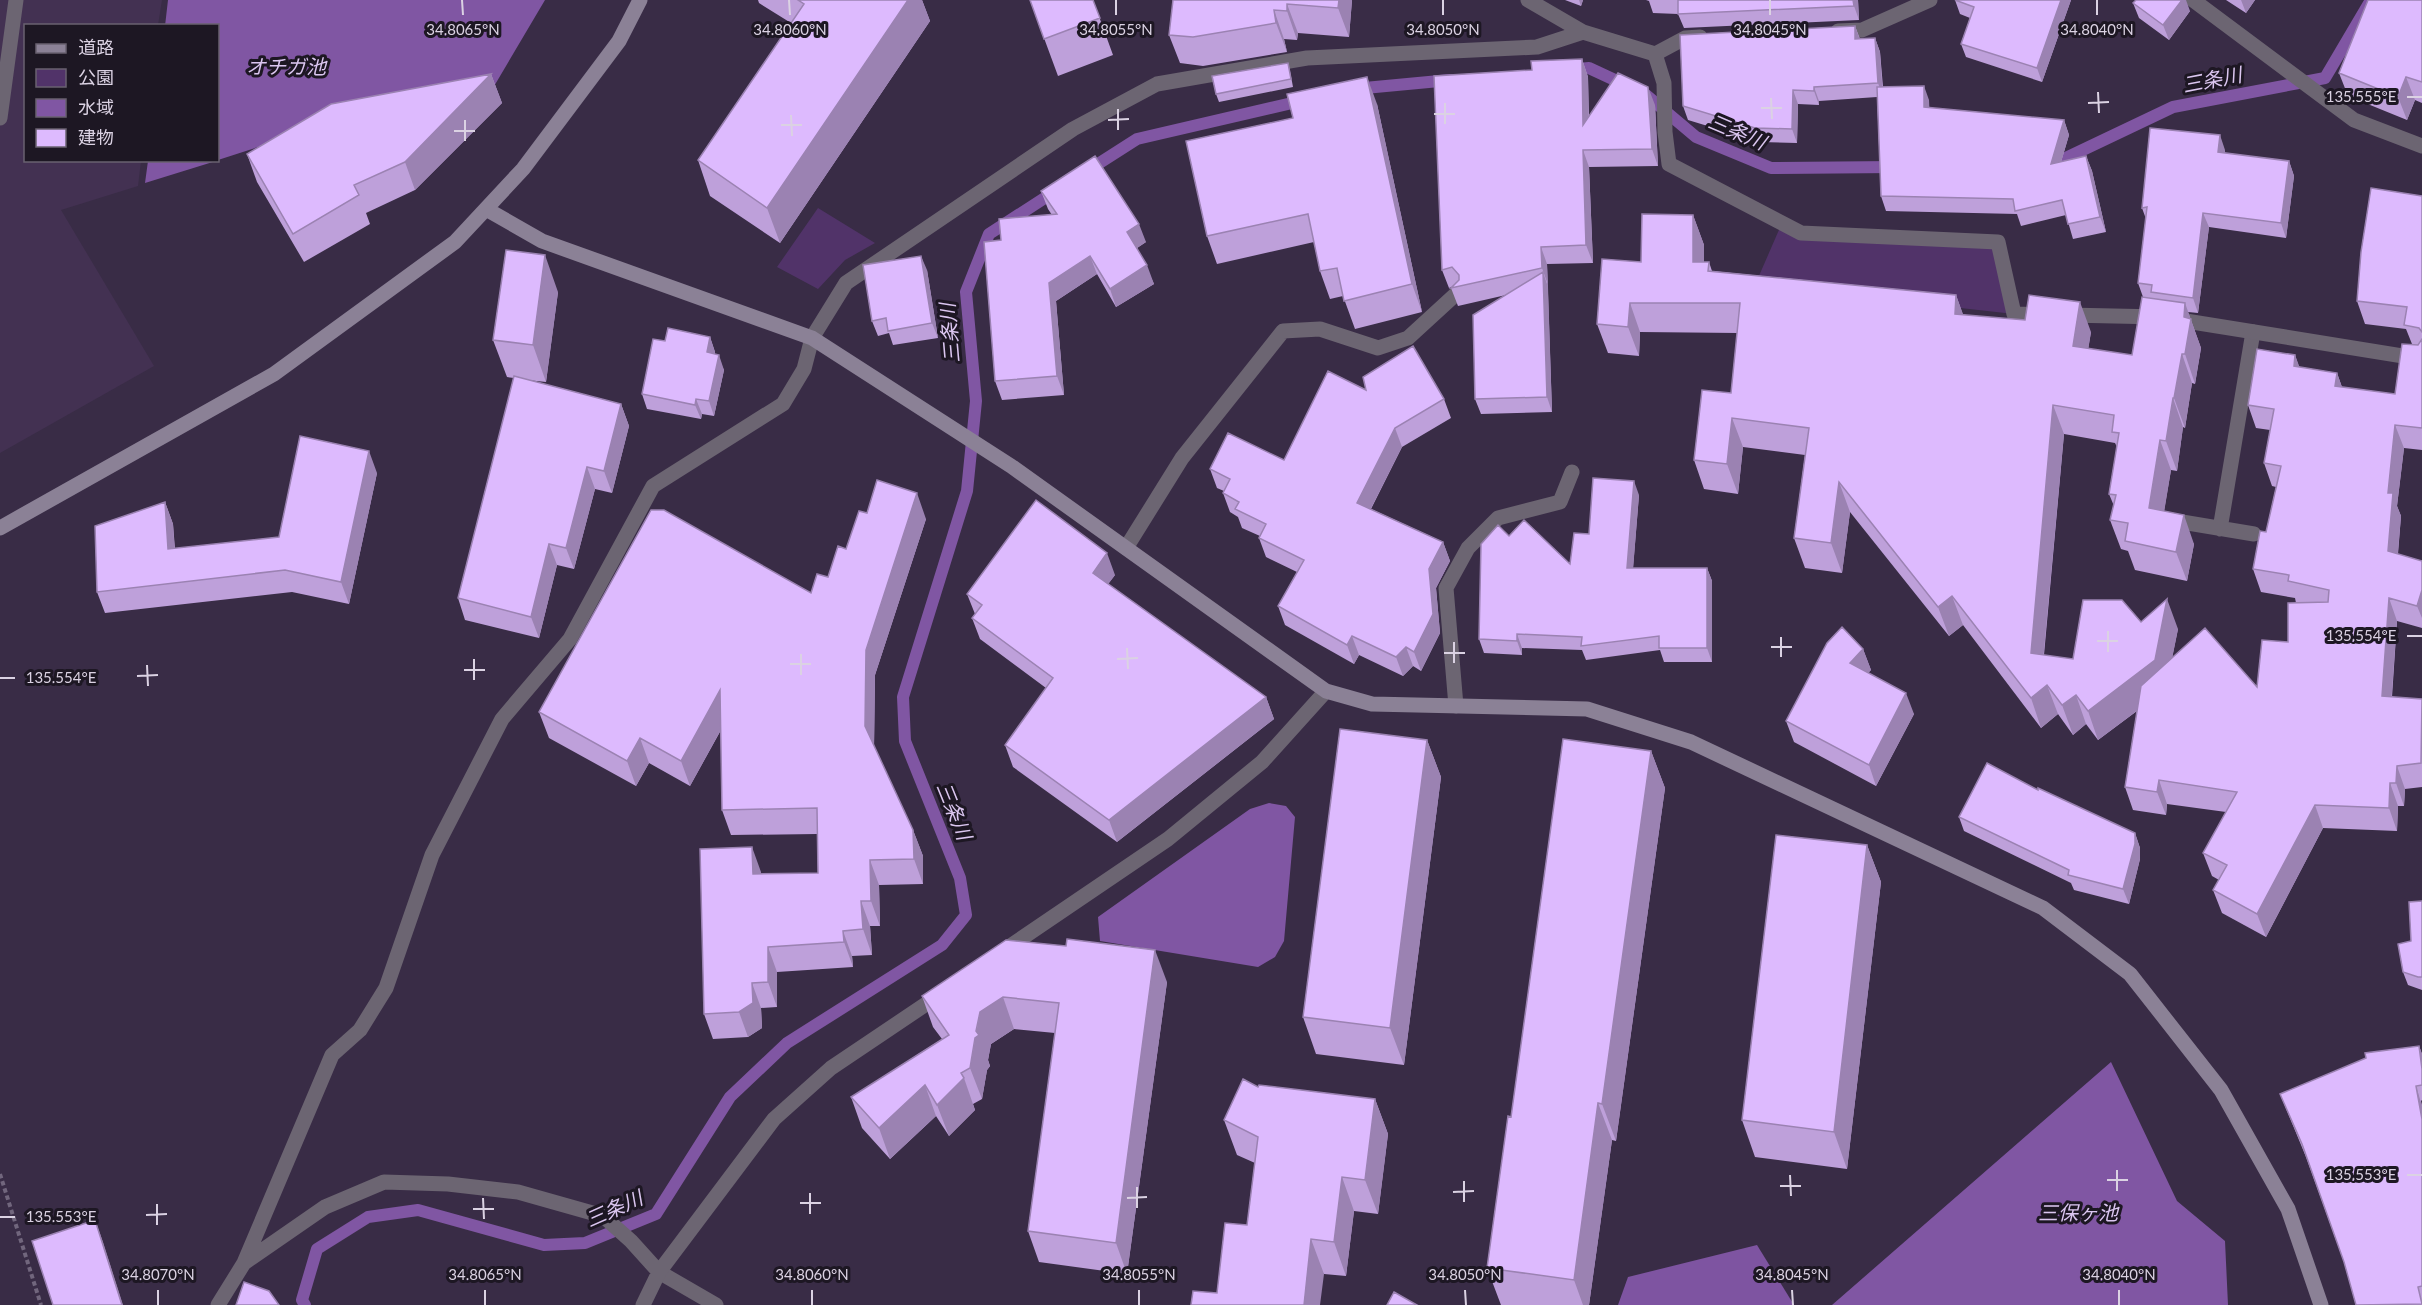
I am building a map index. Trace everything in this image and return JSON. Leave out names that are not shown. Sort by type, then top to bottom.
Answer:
[{"type":"street","points":[[0,118],[16,0]]},
{"type":"street","points":[[0,528],[274,374],[455,242],[523,169],[619,41],[640,0]]},
{"type":"street","points":[[1528,0],[1583,32],[1655,54],[1685,38],[1721,36]]},
{"type":"street","points":[[1827,32],[1862,30],[1930,0]]},
{"type":"street","points":[[2193,0],[2354,120],[2422,146]]},
{"type":"street","points":[[218,1305],[244,1263],[333,1055],[360,1030],[386,988],[432,855],[502,719],[570,639],[653,486],[783,404],[804,369],[812,338],[846,283],[1073,129],[1157,84],[1307,58],[1537,47],[1583,32]]},
{"type":"street","points":[[1655,54],[1664,83],[1665,132],[1669,164],[1801,233],[1998,242],[2014,314],[2161,317],[2422,358]]},
{"type":"street","points":[[486,209],[542,241],[812,338],[1011,466],[1326,691],[1372,704],[1587,709],[1691,742],[2043,908],[2130,974],[2221,1089],[2288,1209],[2321,1305]]},
{"type":"street","points":[[1126,548],[1182,458],[1283,331],[1320,329],[1378,348],[1408,338],[1456,294]]},
{"type":"street","points":[[2220,529],[2253,332]]},
{"type":"street","points":[[1456,706],[1446,588],[1468,548],[1498,518],[1560,501],[1572,472]]},
{"type":"street","points":[[2182,522],[2254,534]]},
{"type":"street","points":[[990,960],[1168,839],[1262,762],[1326,691]]},
{"type":"street","points":[[643,1305],[658,1272],[774,1119],[831,1068],[950,987]]},
{"type":"street","points":[[244,1263],[325,1207],[384,1182],[448,1184],[518,1192],[603,1216],[631,1241],[658,1272],[716,1305]]},
{"type":"path","points":[[0,1174],[41,1305]]},
{"type":"shaded area","points":[[0,0],[162,0],[158,24],[24,24],[24,162],[141,162],[138,186],[61,210],[154,366],[0,453]]},
{"type":"shaded area","points":[[1757,1245],[1794,1305],[1618,1305],[1628,1277]]},
{"type":"green space","points":[[818,208],[875,243],[845,260],[818,289],[777,267]]},
{"type":"green space","points":[[1782,223],[1801,233],[1998,242],[2014,314],[1755,285]]},
{"type":"water","name":"オチガ池","points":[[168,0],[545,0],[493,88],[461,81],[219,160],[219,24],[165,24]]},
{"type":"water","points":[[148,162],[213,162],[145,183]]},
{"type":"water","points":[[1269,803],[1286,806],[1295,817],[1284,941],[1275,957],[1258,967],[1100,941],[1098,917],[1250,809]]},
{"type":"water","name":"三保ヶ池","points":[[2111,1062],[2177,1201],[2225,1241],[2228,1305],[1832,1305]]},
{"type":"building","points":[[798,0],[908,0],[767,208],[698,160],[804,4]]},
{"type":"building","points":[[1030,0],[1093,0],[1100,18],[1044,39]]},
{"type":"building","points":[[1173,0],[1339,0],[1338,8],[1287,4],[1287,11],[1274,10],[1276,23],[1193,37],[1169,35]]},
{"type":"building","points":[[1678,0],[1853,0],[1854,6],[1678,14]]},
{"type":"building","points":[[1955,0],[2061,0],[2037,68],[1961,44],[1974,7]]},
{"type":"building","points":[[2136,0],[2182,0],[2163,25],[2133,3]]},
{"type":"building","points":[[2368,0],[2422,0],[2422,82],[2406,77],[2398,97],[2339,73]]},
{"type":"building","points":[[1855,26],[1855,39],[1875,38],[1878,83],[1814,87],[1814,91],[1793,90],[1792,129],[1755,128],[1683,106],[1680,35]]},
{"type":"building","points":[[1582,59],[1583,125],[1618,73],[1648,87],[1652,149],[1583,150],[1586,245],[1541,247],[1542,268],[1451,288],[1459,280],[1459,275],[1452,267],[1442,270],[1434,76],[1532,70],[1531,61]]},
{"type":"building","points":[[1288,63],[1291,79],[1216,94],[1212,76]]},
{"type":"building","points":[[491,74],[405,162],[354,185],[359,195],[293,234],[247,154],[331,104]]},
{"type":"building","points":[[1367,77],[1412,284],[1344,301],[1337,268],[1320,271],[1308,214],[1207,236],[1186,141],[1293,118],[1287,94]]},
{"type":"building","points":[[1924,86],[1924,107],[2064,120],[2051,164],[2086,156],[2100,217],[2068,224],[2062,200],[2015,211],[2013,199],[1881,196],[1877,87]]},
{"type":"building","points":[[2150,128],[2220,135],[2218,152],[2289,161],[2281,223],[2203,213],[2193,298],[2151,292],[2152,285],[2138,283],[2147,207],[2142,208]]},
{"type":"building","points":[[1095,156],[1139,224],[1127,232],[1147,265],[1110,289],[1090,256],[1049,283],[1057,376],[995,381],[984,242],[1001,240],[999,219],[1057,214],[1041,191]]},
{"type":"building","points":[[2371,188],[2422,196],[2422,332],[2419,328],[2404,325],[2407,307],[2357,301],[2361,252]]},
{"type":"building","points":[[1642,214],[1693,215],[1693,262],[1709,262],[1708,271],[1956,295],[1955,314],[2025,320],[2029,295],[2080,302],[2073,346],[2132,355],[2142,297],[2185,303],[2184,317],[2191,319],[2185,354],[2182,354],[2166,441],[2160,440],[2149,508],[2184,515],[2176,552],[2125,541],[2128,523],[2110,520],[2116,495],[2109,494],[2119,433],[2112,432],[2114,415],[2053,405],[2031,653],[2073,659],[2083,600],[2122,600],[2141,622],[2167,599],[2155,660],[2088,711],[2076,695],[2062,705],[2047,685],[2031,698],[1952,596],[1938,607],[1839,482],[1831,543],[1794,538],[1809,428],[1732,418],[1727,464],[1694,460],[1702,390],[1731,393],[1740,303],[1630,303],[1628,327],[1597,324],[1602,259],[1641,262]]},
{"type":"building","points":[[506,250],[545,255],[533,345],[493,340]]},
{"type":"building","points":[[921,256],[932,323],[888,331],[886,318],[872,321],[863,265]]},
{"type":"building","points":[[1543,272],[1547,397],[1475,399],[1473,315]]},
{"type":"building","points":[[668,328],[710,337],[707,352],[719,355],[709,401],[696,399],[695,405],[642,394],[653,339],[665,341]]},
{"type":"building","points":[[2422,339],[2422,428],[2395,425],[2388,493],[2393,493],[2388,551],[2422,561],[2422,590],[2417,606],[2389,598],[2382,696],[2422,699],[2421,763],[2397,766],[2396,783],[2390,783],[2389,808],[2315,805],[2257,914],[2213,890],[2227,865],[2203,853],[2237,792],[2159,780],[2157,792],[2125,787],[2141,686],[2205,628],[2257,687],[2262,640],[2288,642],[2288,603],[2328,602],[2329,590],[2288,581],[2289,575],[2253,569],[2260,531],[2266,532],[2281,466],[2264,463],[2274,409],[2248,405],[2257,349],[2295,355],[2294,366],[2337,373],[2335,386],[2395,394],[2402,344],[2418,345]]},
{"type":"building","points":[[1413,346],[1444,399],[1395,428],[1357,503],[1443,542],[1429,569],[1433,614],[1414,652],[1406,647],[1396,657],[1352,636],[1347,645],[1278,606],[1304,560],[1259,538],[1266,524],[1235,509],[1239,502],[1223,493],[1230,479],[1210,469],[1228,433],[1284,460],[1328,371],[1366,390],[1363,377]]},
{"type":"building","points":[[514,376],[621,404],[604,471],[587,467],[566,548],[549,544],[531,617],[458,598]]},
{"type":"building","points":[[300,436],[369,451],[341,582],[285,570],[97,592],[95,526],[165,502],[168,549],[279,537]]},
{"type":"building","points":[[1593,478],[1634,481],[1627,568],[1707,568],[1707,648],[1659,648],[1659,636],[1581,646],[1582,637],[1517,634],[1517,641],[1479,639],[1481,544],[1498,525],[1509,536],[1524,520],[1570,564],[1574,533],[1589,534]]},
{"type":"building","points":[[877,480],[917,493],[866,650],[865,726],[913,830],[914,859],[870,860],[871,901],[861,901],[863,929],[843,931],[844,942],[768,947],[768,982],[752,983],[753,1003],[739,1012],[704,1014],[700,849],[752,847],[753,874],[818,873],[817,808],[722,810],[720,690],[681,761],[640,738],[627,761],[539,712],[651,510],[664,510],[811,593],[817,574],[828,577],[838,546],[846,549],[859,511],[867,513]]},
{"type":"building","points":[[1036,500],[1107,553],[1093,573],[1266,697],[1109,820],[1005,745],[1053,678],[972,618],[982,605],[967,594]]},
{"type":"building","points":[[1842,627],[1863,649],[1850,663],[1906,693],[1869,765],[1786,721],[1827,643]]},
{"type":"building","points":[[1340,729],[1427,740],[1390,1028],[1303,1017]]},
{"type":"building","points":[[1563,739],[1651,751],[1602,1104],[1598,1103],[1574,1280],[1487,1268],[1508,1116],[1511,1117]]},
{"type":"building","points":[[1987,763],[2038,790],[2038,788],[2135,833],[2135,844],[2123,889],[2068,875],[2069,870],[1959,817]]},
{"type":"building","points":[[1776,835],[1867,845],[1834,1132],[1742,1120]]},
{"type":"building","points":[[2422,901],[2422,977],[2418,977],[2403,972],[2398,944],[2411,941],[2409,902]]},
{"type":"building","points":[[1067,939],[1155,950],[1116,1243],[1028,1231],[1059,1003],[1003,997],[980,1012],[976,1031],[979,1035],[975,1038],[970,1068],[961,1073],[964,1078],[937,1105],[925,1085],[879,1128],[851,1097],[949,1035],[922,996],[1006,940],[1066,946]]},
{"type":"building","points":[[2419,1046],[2422,1085],[2416,1086],[2422,1119],[2422,1286],[2418,1287],[2422,1304],[2356,1305],[2344,1262],[2302,1144],[2280,1094],[2366,1058],[2365,1053]]},
{"type":"building","points":[[1243,1079],[1258,1087],[1259,1085],[1375,1099],[1365,1180],[1342,1177],[1334,1242],[1311,1239],[1304,1305],[1191,1305],[1193,1291],[1217,1293],[1225,1223],[1247,1225],[1258,1137],[1224,1120]]},
{"type":"building","points":[[95,1220],[122,1305],[53,1305],[32,1241]]},
{"type":"building","points":[[244,1282],[269,1291],[279,1305],[236,1305]]},
{"type":"building","points":[[1394,1292],[1417,1305],[1387,1305]]},
{"type":"waterway","name":"三条川","points":[[2049,166],[2173,107],[2325,78],[2371,0]]},
{"type":"waterway","name":"三条川","points":[[1569,70],[1589,68],[1645,94],[1696,137],[1771,168],[1896,167]]},
{"type":"waterway","name":"三条川","points":[[1354,89],[1450,80]]},
{"type":"waterway","name":"三条川","points":[[1087,171],[1137,139],[1305,100]]},
{"type":"waterway","name":"三条川","points":[[305,1305],[302,1300],[317,1249],[368,1217],[418,1210],[544,1245],[585,1243],[656,1214],[730,1097],[787,1043],[942,945],[966,915],[960,878],[905,741],[903,697],[967,491],[976,401],[966,292],[989,234],[1057,190]]}]
